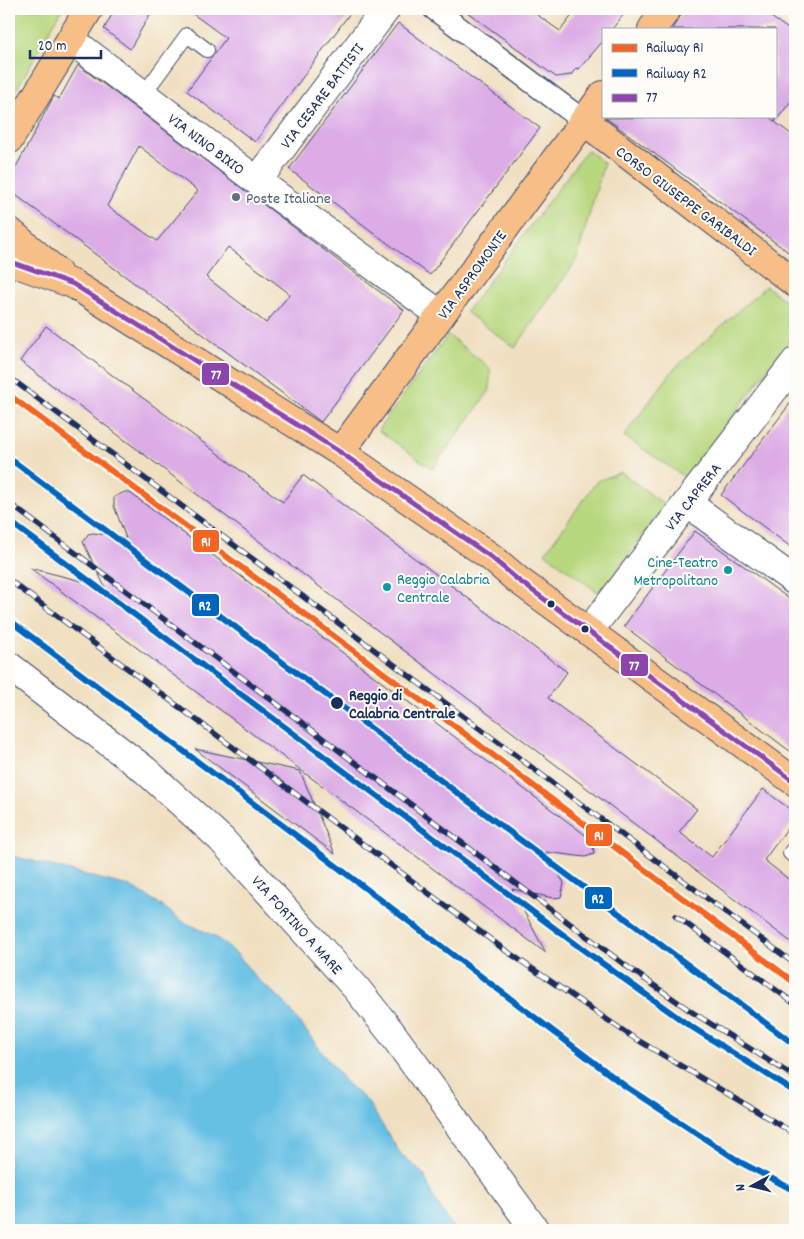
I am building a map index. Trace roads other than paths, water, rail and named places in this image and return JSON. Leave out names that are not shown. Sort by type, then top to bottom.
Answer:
[{"type":"main road","points":[[9,140],[72,40],[89,9]]},
{"type":"main road","points":[[653,28],[667,9]]},
{"type":"main road","name":"VIA ASPROMONTE","points":[[340,452],[602,96]]},
{"type":"main road","name":"CORSO GIUSEPPE GARIBALDI","points":[[584,121],[795,283]]},
{"type":"main road","points":[[9,231],[73,284],[340,452],[491,557],[518,580],[795,782]]},
{"type":"main road","points":[[9,261],[73,284]]},
{"type":"street","name":"VIA CESARE BATTISTI","points":[[257,180],[386,9]]},
{"type":"street","name":"CORSO GIUSEPPE GARIBALDI","points":[[434,9],[584,121]]},
{"type":"street","name":"VIA NINO BIXIO","points":[[72,40],[257,180],[441,315]]},
{"type":"street","name":"VIA CAPRERA","points":[[589,631],[795,362]]},
{"type":"street","points":[[687,503],[795,580]]},
{"type":"street","name":"VIA FORTINO A MARE","points":[[9,666],[145,770],[185,804],[221,839],[374,1010],[535,1230]]},
{"type":"lane","points":[[143,94],[186,35],[207,50]]},
{"type":"lane","points":[[795,847],[790,854],[795,857]]},
{"type":"water","points":[[9,855],[128,886],[157,902],[182,921],[214,936],[237,954],[255,977],[283,1001],[346,1083],[367,1101],[400,1153],[424,1175],[433,1197],[455,1230],[9,1230]]},
{"type":"railway","points":[[9,377],[795,964]]},
{"type":"railway","points":[[9,395],[412,694],[795,983]]},
{"type":"railway","points":[[9,503],[629,968],[692,1012],[795,1077]]},
{"type":"railway","points":[[9,521],[585,951],[687,1024],[795,1092]]},
{"type":"railway","points":[[9,580],[502,948],[631,1036],[795,1134]]},
{"type":"railway","points":[[9,620],[625,1086],[740,1162],[795,1191]]},
{"type":"railway","points":[[676,916],[795,1004]]},
{"type":"rail line","name":"R1","points":[[9,395],[412,694],[795,983]]},
{"type":"rail line","name":"R2","points":[[9,458],[795,1045]]},
{"type":"rail line","name":"R2","points":[[9,521],[585,951],[687,1024],[795,1092]]},
{"type":"rail line","name":"R2","points":[[9,620],[625,1086],[740,1162],[795,1191]]},
{"type":"place","name":"Poste Italiane","points":[[236,197]]},
{"type":"place","name":"Cine-Teatro Metropolitano","points":[[728,570]]},
{"type":"place","name":"Reggio Calabria Centrale","points":[[387,587]]},
{"type":"place","name":"Reggio di Calabria Centrale","points":[[337,703]]}]
